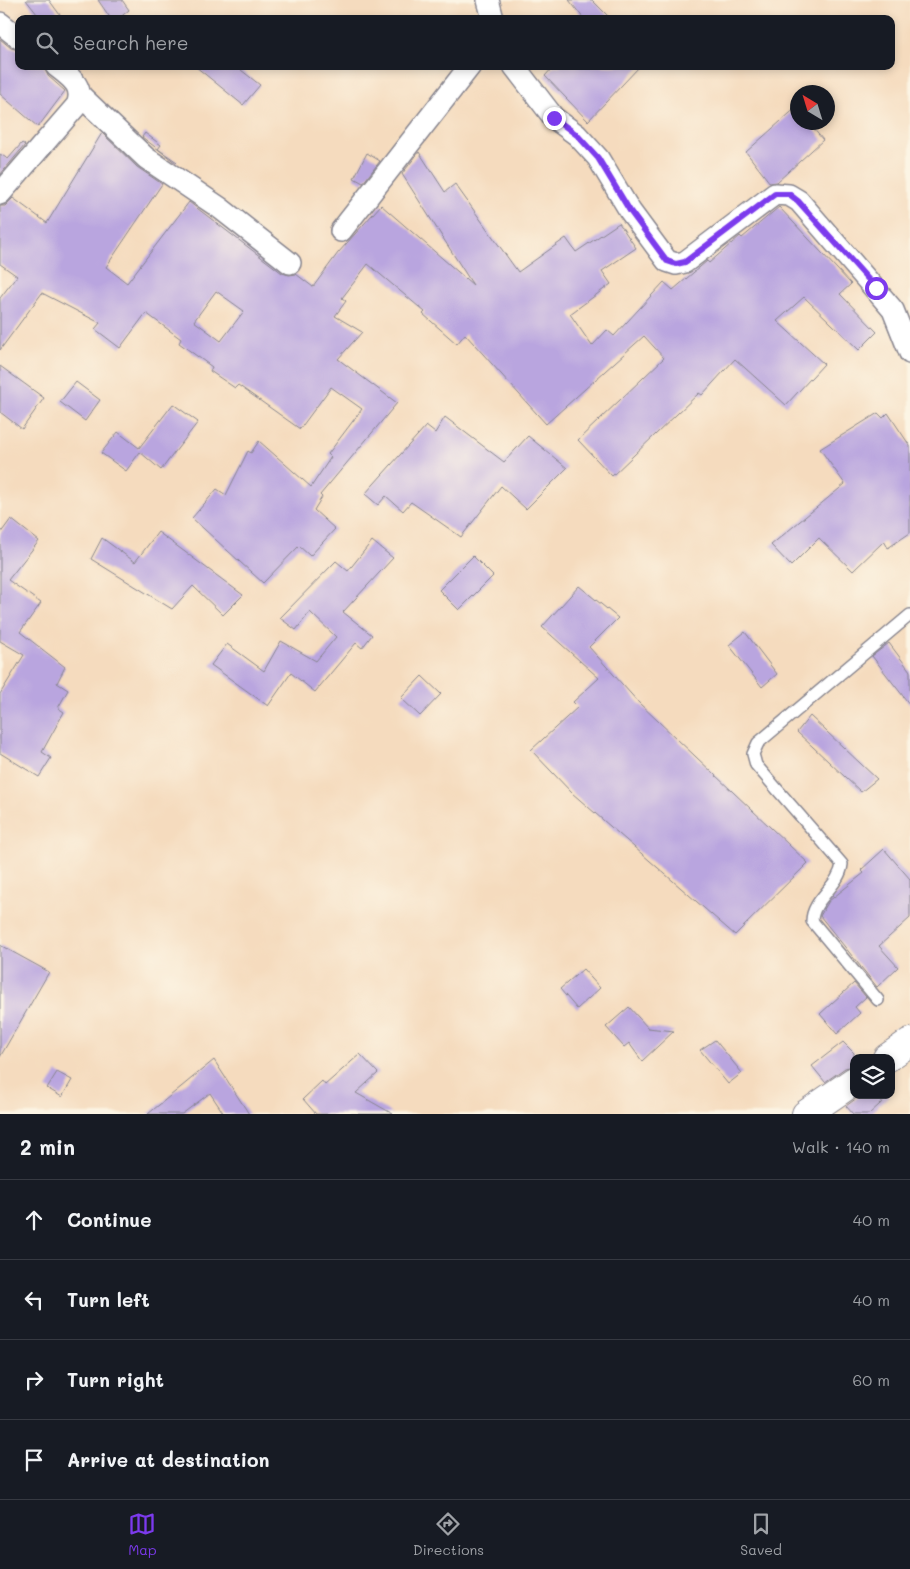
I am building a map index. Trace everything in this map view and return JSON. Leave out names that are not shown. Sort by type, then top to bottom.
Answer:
[{"type":"street","points":[[488,0],[492,15]]},
{"type":"street","points":[[0,23],[15,35]]},
{"type":"street","points":[[61,70],[73,79],[79,88],[81,96],[146,158],[220,208],[290,263]]},
{"type":"street","points":[[341,230],[467,70]]},
{"type":"street","points":[[517,70],[554,118],[577,135],[598,158],[630,211],[667,261],[676,264],[685,262],[775,194],[789,194],[798,201],[893,310],[910,353]]},
{"type":"street","points":[[0,194],[77,105],[81,96]]},
{"type":"street","points":[[893,1054],[910,1042]]},
{"type":"street","points":[[806,1114],[850,1084]]},
{"type":"lane","points":[[878,1000],[812,922],[812,913],[841,873],[842,864],[756,765],[753,754],[758,743],[910,615]]},
{"type":"building","points":[[26,0],[49,0],[60,15],[38,15]]},
{"type":"building","points":[[98,0],[122,0],[129,10],[123,15],[108,15]]},
{"type":"building","points":[[569,0],[592,0],[607,15],[581,15]]},
{"type":"building","points":[[0,39],[15,49],[15,70],[46,70],[48,76],[65,91],[38,127],[0,94]]},
{"type":"building","points":[[200,70],[241,70],[260,85],[243,105]]},
{"type":"building","points":[[550,70],[636,70],[588,121],[545,76]]},
{"type":"building","points":[[790,113],[790,130],[815,130],[823,140],[777,182],[770,183],[746,152]]},
{"type":"building","points":[[102,133],[137,167],[162,184],[106,267],[127,283],[189,202],[282,273],[296,274],[313,287],[338,253],[381,205],[473,285],[402,174],[419,152],[445,192],[455,184],[518,272],[566,238],[576,252],[619,223],[636,248],[602,271],[611,284],[570,314],[592,346],[607,330],[614,336],[664,282],[673,290],[707,261],[709,263],[740,236],[742,238],[779,207],[851,284],[840,294],[877,332],[859,350],[804,297],[777,321],[824,364],[786,405],[735,359],[702,395],[699,393],[612,476],[578,440],[664,358],[644,336],[546,424],[465,334],[457,344],[423,314],[425,312],[368,264],[342,298],[346,301],[335,316],[362,332],[338,359],[397,403],[320,495],[322,497],[314,510],[335,529],[310,556],[299,546],[263,583],[192,518],[217,489],[226,495],[248,451],[251,453],[259,441],[311,487],[331,457],[328,454],[362,409],[331,387],[300,429],[238,385],[235,388],[210,371],[212,367],[179,343],[181,339],[146,313],[120,348],[95,329],[100,323],[42,293],[0,350],[0,298],[17,276],[0,264],[0,206],[5,206],[13,198],[47,223]],"holes":[[[216,291],[244,311],[221,341],[194,321]]]},
{"type":"building","points":[[145,133],[161,145],[158,149],[177,162],[176,163],[142,137]]},
{"type":"building","points":[[22,143],[25,145],[0,175],[0,154],[8,159]]},
{"type":"building","points":[[367,153],[380,161],[363,183],[354,178]]},
{"type":"building","points":[[0,366],[44,398],[22,429],[0,412]]},
{"type":"building","points":[[76,382],[100,400],[85,421],[60,402]]},
{"type":"building","points":[[173,404],[198,422],[161,470],[140,452],[126,471],[101,453],[118,432],[139,448]]},
{"type":"building","points":[[878,413],[883,418],[888,413],[910,446],[910,533],[888,548],[884,541],[853,571],[819,538],[791,566],[771,545],[845,484],[820,449]]},
{"type":"building","points":[[445,417],[504,462],[528,436],[567,468],[526,509],[501,486],[461,537],[411,502],[403,511],[386,496],[378,505],[365,494],[426,426],[435,433]]},
{"type":"building","points":[[11,519],[39,541],[8,580],[41,603],[20,632],[65,667],[57,683],[68,690],[58,708],[64,712],[42,752],[51,758],[39,777],[0,753],[0,694],[24,655],[0,641],[0,534]]},
{"type":"building","points":[[158,532],[243,595],[223,615],[193,586],[172,609],[91,559],[102,538],[135,562]]},
{"type":"building","points":[[372,541],[393,558],[343,612],[372,635],[362,648],[356,643],[315,692],[291,673],[268,706],[211,665],[227,644],[264,671],[281,641],[316,661],[336,637],[310,612],[296,630],[280,618],[336,561],[348,571]]},
{"type":"building","points":[[473,556],[493,576],[459,610],[439,590]]},
{"type":"building","points":[[579,586],[618,618],[589,647],[639,703],[808,863],[735,935],[572,793],[531,750],[578,707],[573,702],[599,678],[542,627]]},
{"type":"building","points":[[745,632],[777,674],[762,687],[729,645]]},
{"type":"building","points":[[889,643],[910,671],[910,705],[872,656]]},
{"type":"building","points":[[422,676],[441,694],[420,716],[401,698]]},
{"type":"building","points":[[810,716],[877,779],[861,792],[797,732]]},
{"type":"building","points":[[884,849],[910,879],[910,918],[879,946],[898,967],[877,987],[820,916],[829,901],[864,873],[861,870]]},
{"type":"building","points":[[0,945],[49,972],[0,1057]]},
{"type":"building","points":[[583,969],[600,988],[577,1009],[560,989]]},
{"type":"building","points":[[854,983],[866,997],[855,1007],[860,1013],[837,1034],[820,1014]]},
{"type":"building","points":[[629,1007],[648,1028],[674,1031],[642,1061],[629,1043],[624,1047],[606,1027]]},
{"type":"building","points":[[715,1040],[742,1073],[728,1084],[700,1050]]},
{"type":"building","points":[[843,1042],[854,1053],[850,1054],[850,1067],[845,1068],[825,1082],[812,1066]]},
{"type":"building","points":[[360,1054],[378,1073],[356,1093],[393,1114],[316,1114],[303,1099],[322,1081],[325,1085]]},
{"type":"building","points":[[214,1060],[249,1114],[224,1114],[210,1093],[182,1114],[148,1114]]},
{"type":"building","points":[[57,1072],[72,1080],[62,1097],[47,1088]]},
{"type":"building","points":[[856,1099],[886,1099],[869,1114],[853,1114],[846,1106]]},
{"type":"route","points":[[554,118],[577,135],[598,158],[630,211],[667,261],[676,264],[685,262],[775,194],[782,193],[789,194],[798,201],[876,288]]}]
